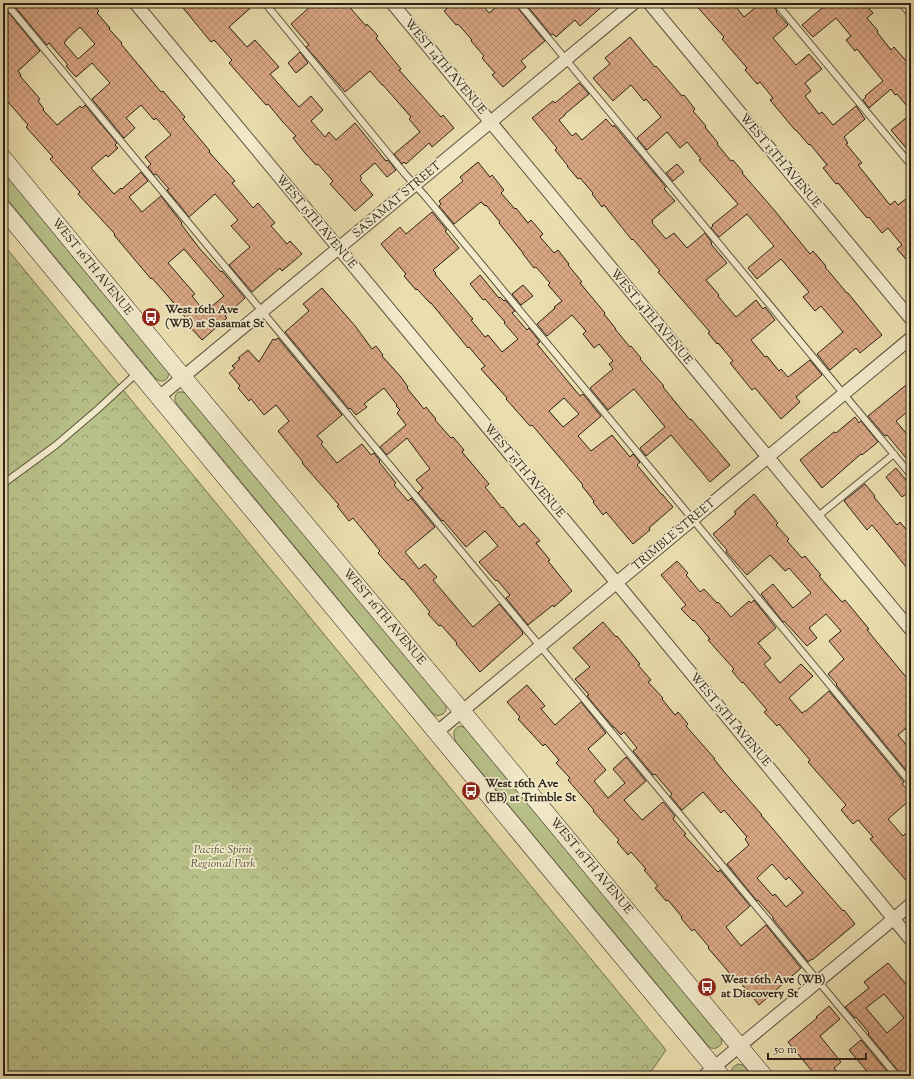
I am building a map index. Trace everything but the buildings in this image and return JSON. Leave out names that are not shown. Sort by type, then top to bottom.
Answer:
[{"type":"main road","name":"WEST 16TH AVENUE","points":[[3,158],[764,1076]]},
{"type":"main road","points":[[3,209],[437,732],[713,1073]]},
{"type":"street","name":"WEST 15TH AVENUE","points":[[135,3],[617,583],[911,940]]},
{"type":"street","name":"WEST 14TH AVENUE","points":[[392,3],[911,630]]},
{"type":"street","name":"SASAMAT STREET","points":[[159,397],[634,3]]},
{"type":"street","name":"WEST 13TH AVENUE","points":[[649,3],[911,319]]},
{"type":"street","points":[[905,3],[911,10]]},
{"type":"street","name":"TRIMBLE STREET","points":[[437,732],[911,338]]},
{"type":"street","points":[[713,1073],[739,1045],[911,904]]},
{"type":"lane","points":[[6,3],[897,1076]]},
{"type":"lane","points":[[265,3],[405,174],[425,196],[911,783]]},
{"type":"lane","points":[[519,3],[911,475]]},
{"type":"lane","points":[[776,3],[911,165]]},
{"type":"lane","points":[[3,484],[56,445],[138,372]]},
{"type":"lane","points":[[817,517],[894,454]]},
{"type":"lane","points":[[905,468],[911,463]]},
{"type":"green space","points":[[3,171],[169,373],[166,379],[160,381],[156,379],[3,194]]},
{"type":"green space","name":"Pacific Spirit Regional Park","points":[[3,244],[666,1050],[648,1076],[3,1076]]},
{"type":"green space","points":[[178,392],[186,393],[444,702],[446,708],[443,714],[437,716],[432,713],[177,404],[175,398]]},
{"type":"green space","points":[[460,726],[466,729],[721,1036],[722,1043],[719,1046],[716,1048],[709,1047],[456,742],[454,731]]},
{"type":"green space","points":[[738,1064],[743,1065],[753,1076],[733,1076],[732,1069]]},
{"type":"place","name":"West 16th Ave (WB) at Sasamat St","points":[[151,317]]},
{"type":"place","name":"West 16th Ave (EB) at Trimble St","points":[[471,791]]},
{"type":"place","name":"West 16th Ave (WB) at Discovery St","points":[[707,987]]}]
